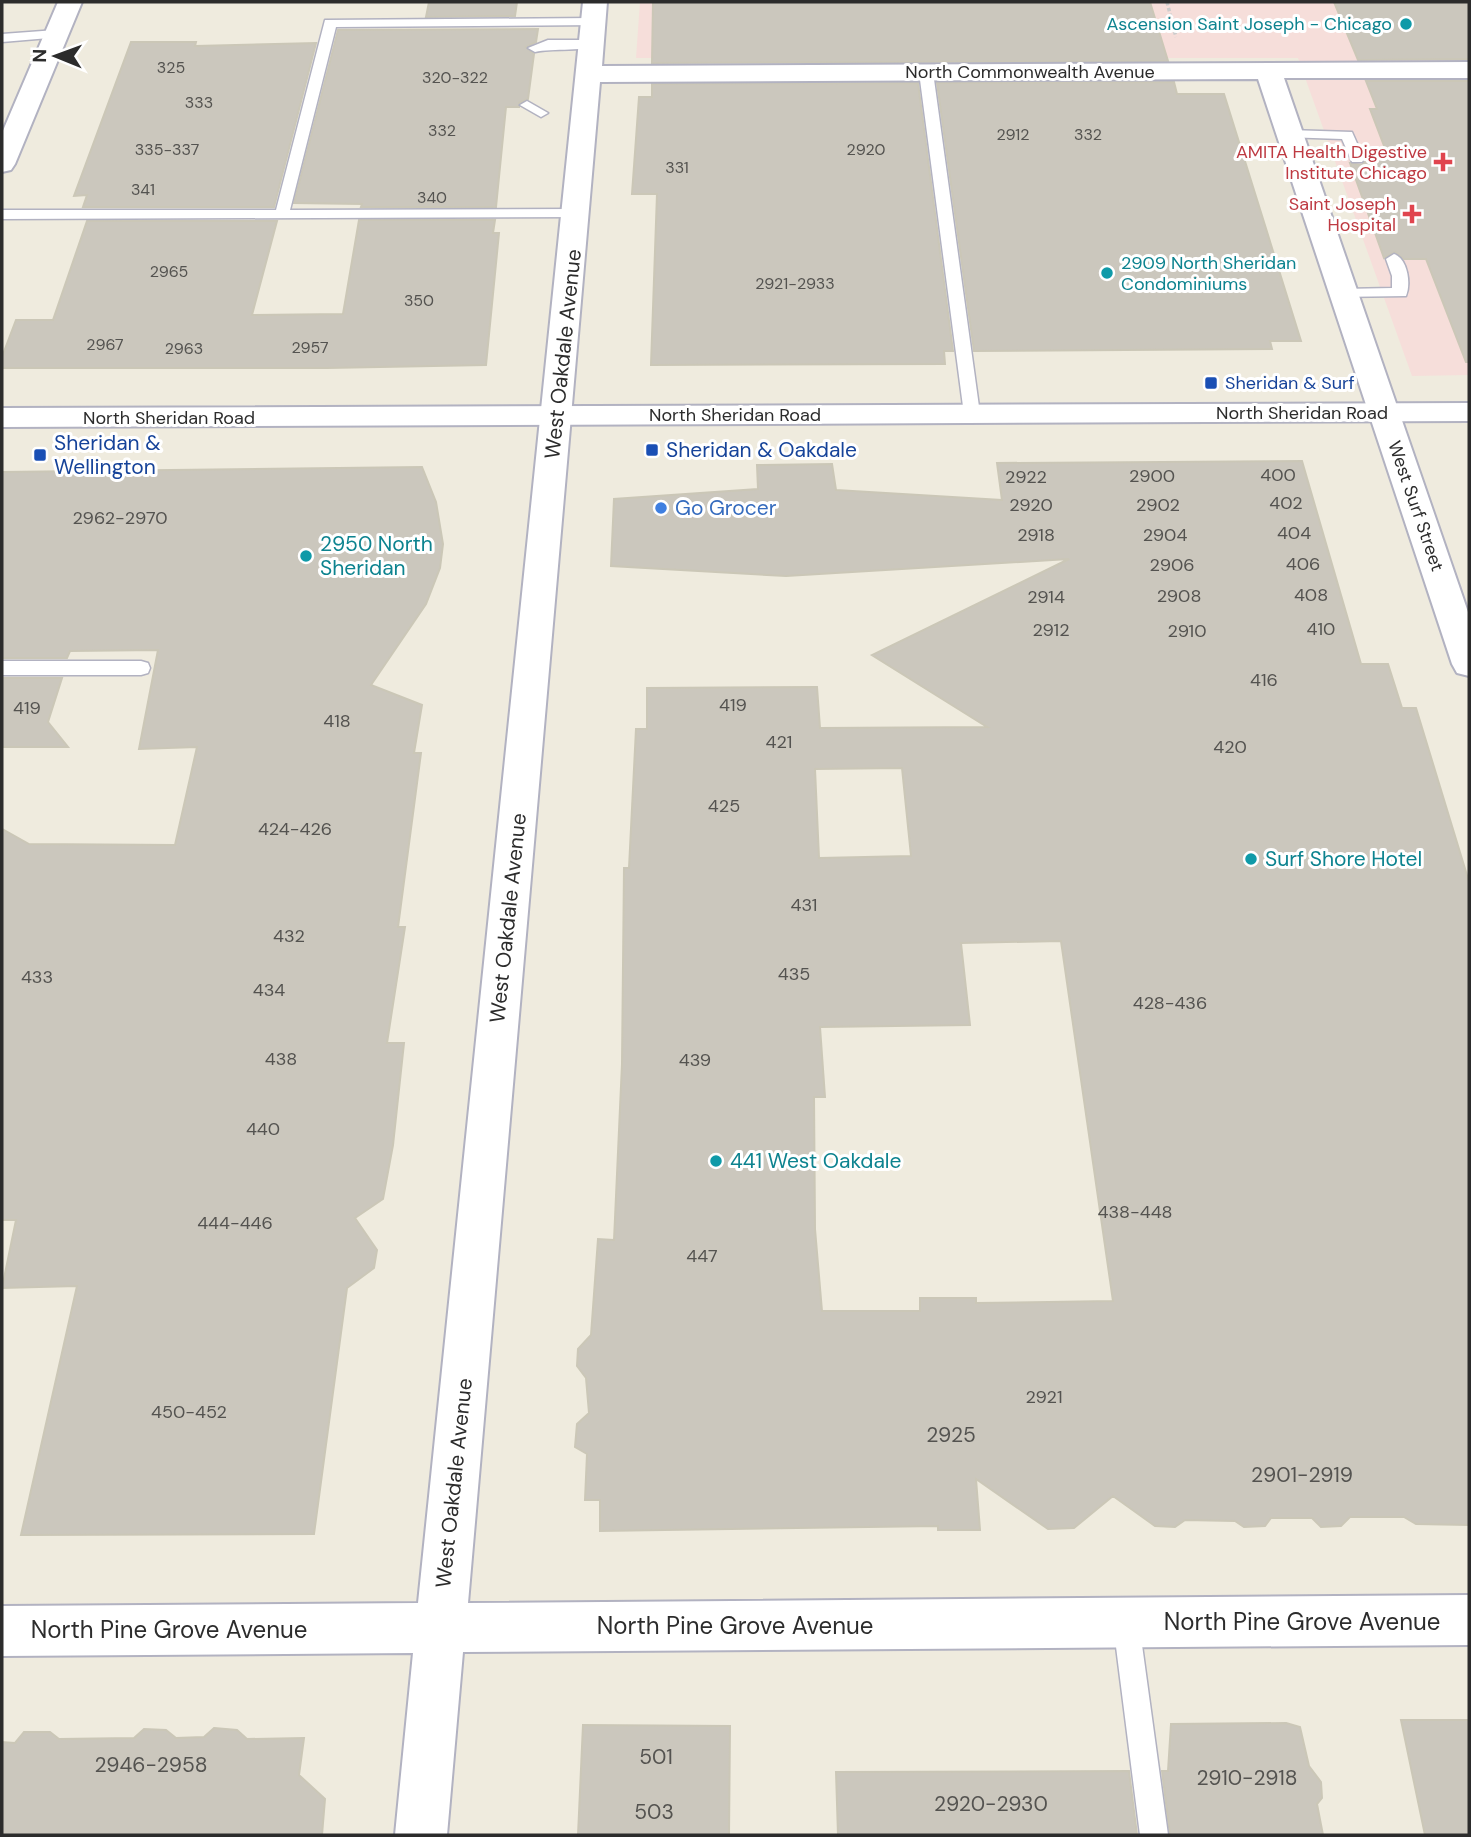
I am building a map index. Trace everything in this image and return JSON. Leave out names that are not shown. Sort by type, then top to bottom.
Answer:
[{"type":"street","points":[[2,164],[70,2]]},
{"type":"street","name":"West Oakdale Avenue","points":[[421,1835],[594,23]]},
{"type":"street","name":"West Surf Street","points":[[1268,70],[1469,664]]},
{"type":"street","name":"North Commonwealth Avenue","points":[[590,74],[1469,70]]},
{"type":"street","name":"North Sheridan Road","points":[[2,418],[1469,412]]},
{"type":"street","name":"North Pine Grove Avenue","points":[[2,1631],[1469,1620]]},
{"type":"lane","points":[[282,214],[330,23],[594,23]]},
{"type":"lane","points":[[535,48],[594,23]]},
{"type":"lane","points":[[2,38],[56,34]]},
{"type":"lane","points":[[926,72],[972,414]]},
{"type":"lane","points":[[527,105],[541,113]]},
{"type":"lane","points":[[1289,134],[1347,135],[1357,159]]},
{"type":"lane","points":[[2,215],[576,214]]},
{"type":"lane","points":[[1343,294],[1399,293],[1400,276],[1394,259]]},
{"type":"lane","points":[[2,668],[141,668]]},
{"type":"lane","points":[[1126,1623],[1154,1835]]},
{"type":"path","points":[[1167,2],[1179,48]]},
{"type":"shaded area","name":"Saint Joseph Hospital","points":[[640,2],[1469,2],[1469,375],[1412,376],[1298,58],[636,58]]},
{"type":"building","points":[[429,2],[517,2],[515,16],[426,17]]},
{"type":"building","points":[[653,2],[1150,2],[1168,61],[652,63]]},
{"type":"building","name":"Ascension Saint Joseph - Chicago","points":[[1334,2],[1469,2],[1469,59],[1358,60]]},
{"type":"building","points":[[538,29],[536,42],[526,47],[534,54],[528,99],[519,103],[519,107],[506,107],[496,207],[361,207],[362,204],[294,203],[338,30]]},
{"type":"building","points":[[131,42],[196,42],[195,46],[316,43],[274,207],[83,207],[87,195],[74,196]]},
{"type":"building","points":[[1366,81],[1469,81],[1469,362],[1466,362],[1426,259],[1404,259],[1395,252],[1384,258],[1350,163],[1362,165],[1366,159],[1389,159],[1370,109],[1377,109]]},
{"type":"building","points":[[1174,82],[1177,94],[1224,94],[1301,341],[1270,341],[1272,349],[974,351],[937,83]]},
{"type":"building","points":[[918,83],[953,351],[944,351],[945,364],[651,365],[657,194],[632,194],[639,97],[652,97],[652,84]]},
{"type":"building","points":[[359,220],[495,220],[493,233],[499,233],[486,365],[2,368],[2,357],[16,320],[53,320],[87,221],[277,221],[252,315],[343,314]]},
{"type":"building","points":[[1302,461],[1361,664],[1388,664],[1402,708],[1416,708],[1469,882],[1469,1525],[1416,1524],[1404,1517],[1350,1517],[1341,1526],[1321,1527],[1312,1518],[1271,1518],[1265,1526],[1244,1527],[1235,1521],[1185,1520],[1175,1527],[1155,1526],[1113,1496],[1074,1528],[1048,1529],[976,1479],[980,1530],[938,1530],[938,1526],[600,1531],[600,1500],[585,1500],[587,1454],[575,1447],[577,1424],[589,1413],[586,1378],[577,1366],[578,1349],[591,1335],[598,1239],[614,1240],[622,1064],[624,868],[629,868],[636,729],[647,729],[647,688],[817,687],[820,728],[987,727],[872,655],[1069,559],[786,576],[611,566],[614,499],[758,489],[757,465],[832,464],[836,490],[1002,500],[997,463]],"holes":[[[902,768],[911,856],[819,858],[815,769]],[[1061,941],[1113,1301],[976,1303],[976,1298],[920,1298],[920,1311],[822,1311],[815,1229],[814,1097],[825,1097],[820,1027],[970,1025],[961,943]]]},
{"type":"building","points":[[422,467],[436,502],[443,544],[440,568],[426,604],[371,685],[422,705],[414,753],[421,753],[398,927],[405,927],[387,1043],[404,1043],[393,1145],[383,1199],[355,1218],[377,1250],[374,1268],[347,1288],[314,1534],[21,1535],[77,1286],[2,1288],[16,1220],[2,1220],[2,829],[29,844],[175,845],[197,747],[139,749],[158,650],[70,651],[67,658],[2,658],[2,472]]},
{"type":"building","points":[[2,678],[62,678],[48,722],[68,747],[2,747]]},
{"type":"building","points":[[1401,1720],[1469,1720],[1469,1835],[1425,1835]]},
{"type":"building","points":[[1286,1723],[1300,1727],[1309,1766],[1321,1782],[1322,1798],[1317,1804],[1323,1835],[1170,1835],[1162,1771],[1168,1771],[1171,1724]]},
{"type":"building","points":[[583,1725],[730,1726],[729,1835],[578,1835]]},
{"type":"building","points":[[214,1728],[237,1730],[247,1739],[304,1738],[299,1775],[325,1799],[322,1835],[2,1835],[2,1742],[15,1743],[24,1732],[50,1732],[59,1739],[134,1738],[144,1729],[166,1730],[176,1738],[204,1737]]},
{"type":"building","points":[[1129,1771],[1137,1835],[838,1835],[836,1772]]},
{"type":"place","name":"Ascension Saint Joseph - Chicago","points":[[1406,24]]},
{"type":"place","name":"AMITA Health Digestive Institute Chicago","points":[[1443,162]]},
{"type":"place","name":"Saint Joseph Hospital","points":[[1412,214]]},
{"type":"place","name":"2909 North Sheridan Condominiums","points":[[1107,273]]},
{"type":"place","name":"Sheridan & Surf","points":[[1211,383]]},
{"type":"place","name":"Sheridan & Oakdale","points":[[652,450]]},
{"type":"place","name":"Sheridan & Wellington","points":[[40,455]]},
{"type":"place","name":"Go Grocer","points":[[661,508]]},
{"type":"place","name":"2950 North Sheridan","points":[[306,556]]},
{"type":"place","name":"Surf Shore Hotel","points":[[1251,859]]},
{"type":"place","name":"441 West Oakdale","points":[[716,1161]]}]
